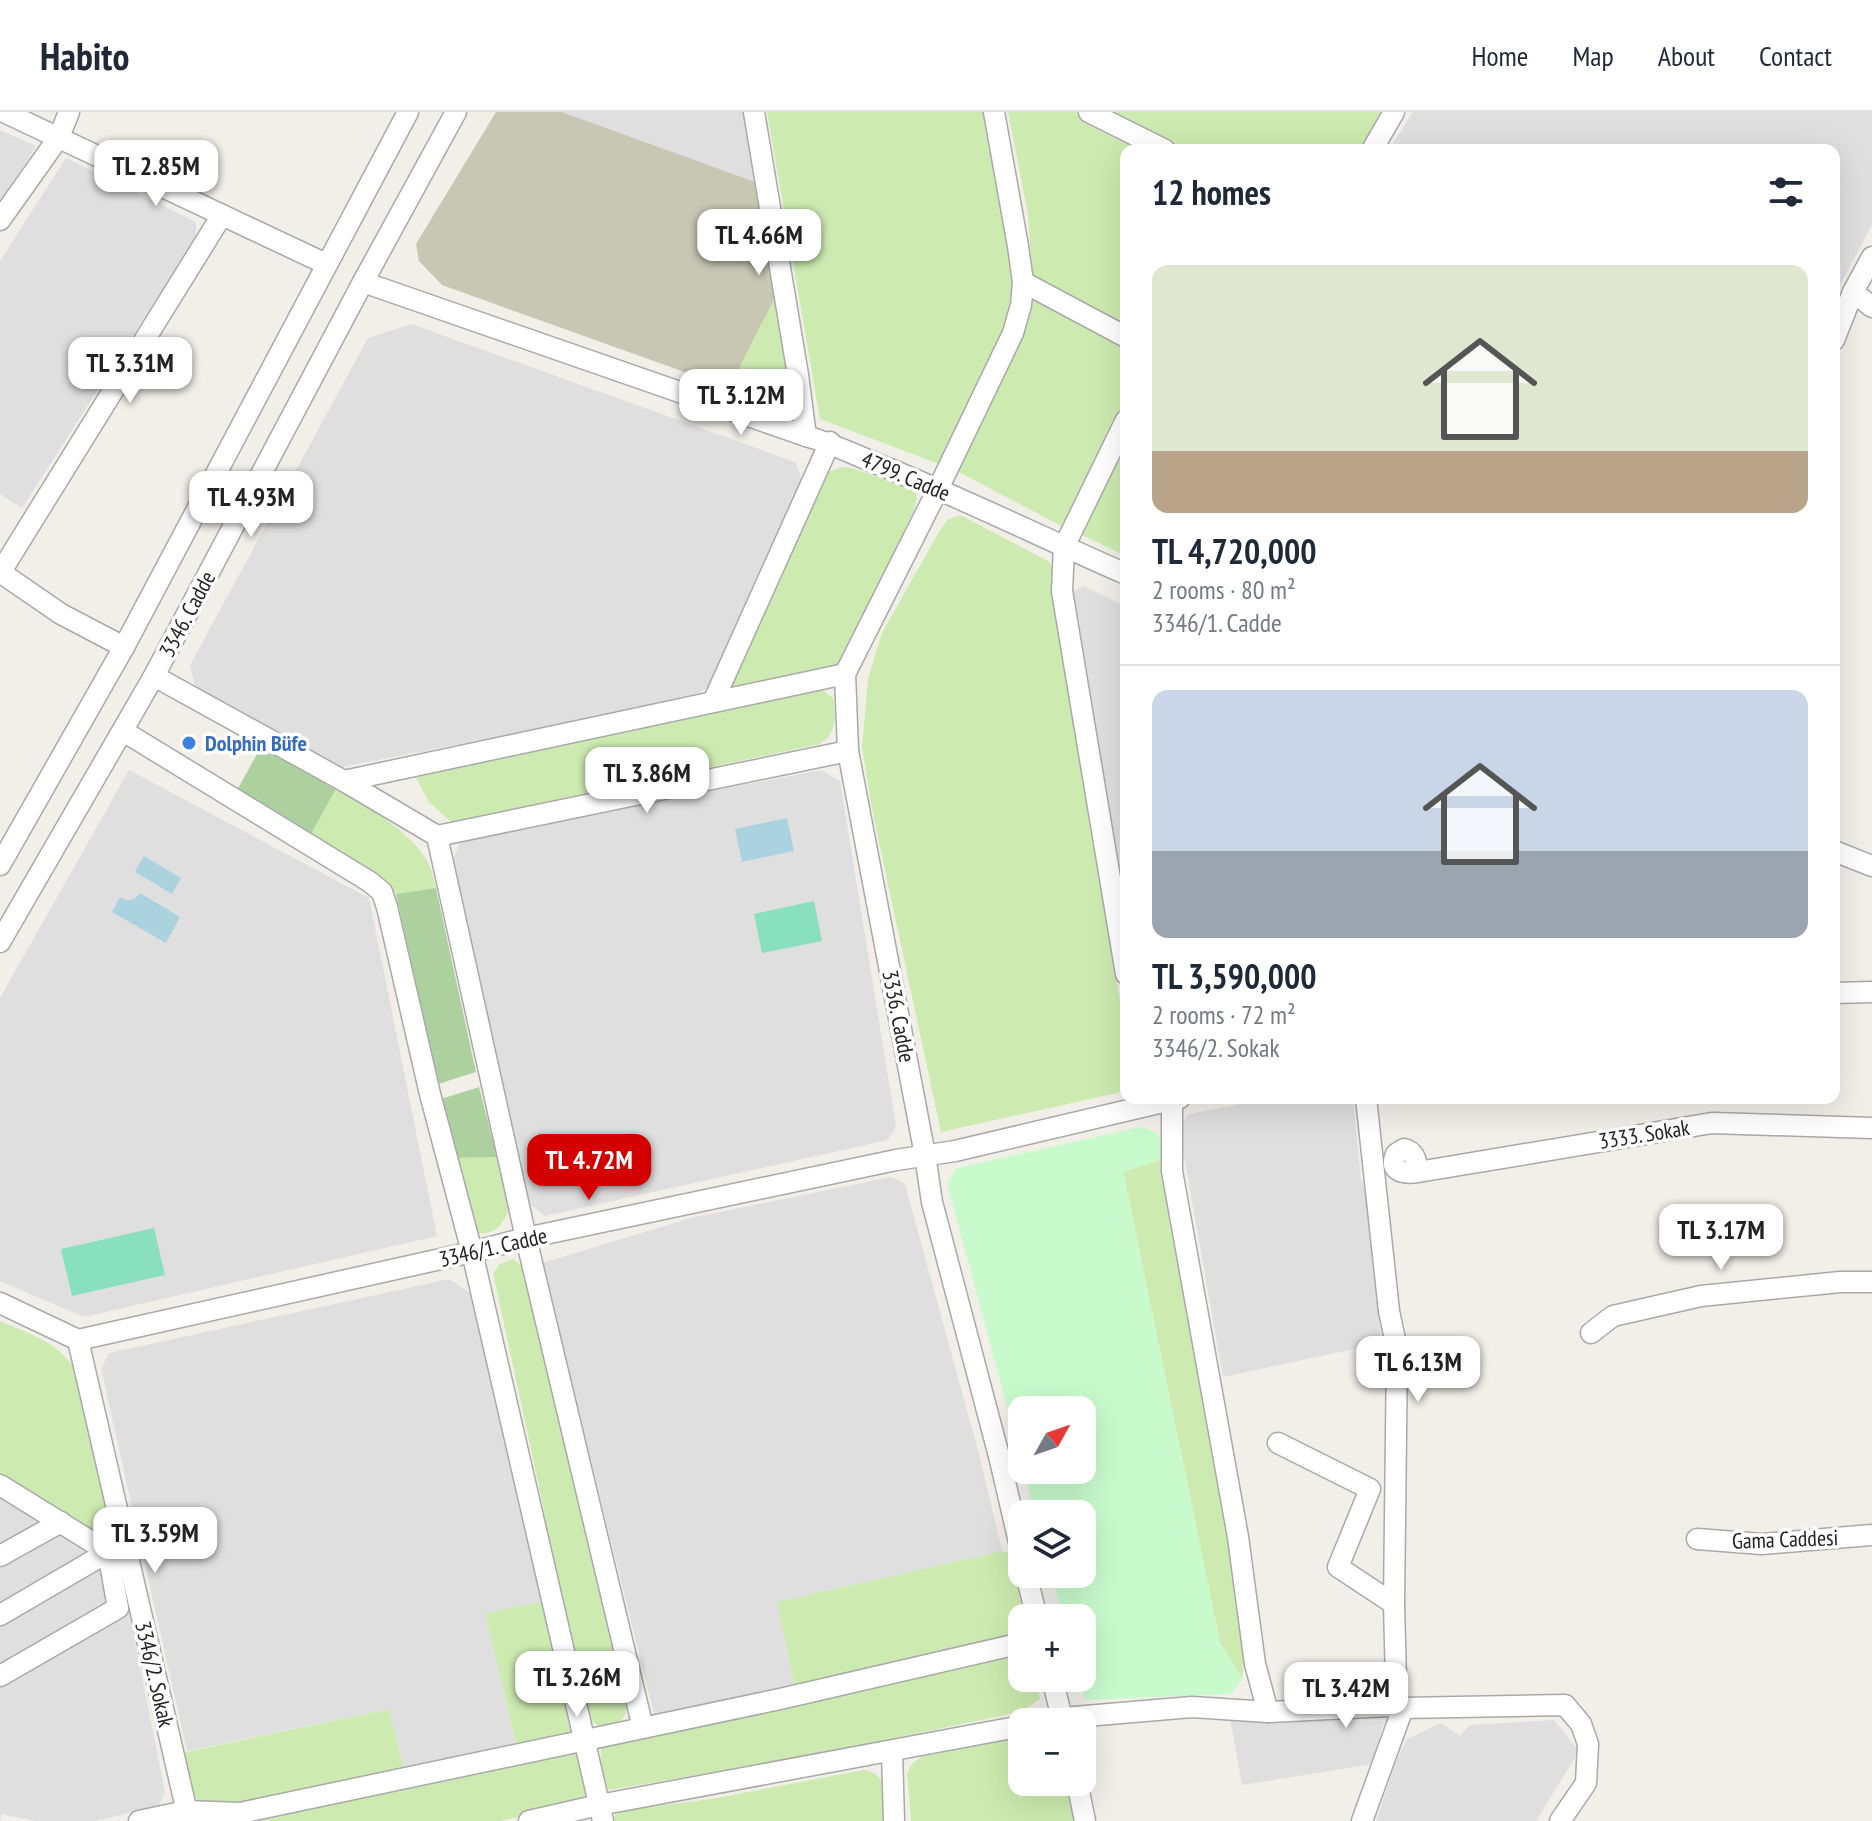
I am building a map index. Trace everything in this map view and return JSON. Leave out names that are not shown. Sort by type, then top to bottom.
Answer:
[{"type":"street","points":[[4,112],[326,264]]},
{"type":"street","points":[[0,220],[59,137],[69,112]]},
{"type":"street","name":"3346. Cadde","points":[[0,865],[124,647],[408,112]]},
{"type":"street","name":"3346. Cadde","points":[[0,942],[154,676],[456,112]]},
{"type":"street","points":[[754,112],[806,436]]},
{"type":"street","name":"3336. Cadde","points":[[994,112],[1018,246],[1023,282],[1021,305],[1013,333],[845,674],[848,751],[932,1202],[1009,1500]]},
{"type":"street","points":[[1089,112],[1153,144]]},
{"type":"street","points":[[1375,144],[1394,112]]},
{"type":"street","points":[[124,647],[61,614],[0,572],[222,215]]},
{"type":"street","points":[[1840,325],[1872,257]]},
{"type":"street","name":"4799. Cadde","points":[[363,282],[830,442],[1120,571]]},
{"type":"street","points":[[1023,282],[1120,334]]},
{"type":"street","points":[[1853,292],[1872,307]]},
{"type":"street","points":[[1120,432],[1064,547],[1062,591],[1120,938]]},
{"type":"street","points":[[713,702],[830,442]]},
{"type":"street","points":[[344,781],[845,674]]},
{"type":"street","points":[[154,676],[437,836],[848,751]]},
{"type":"street","points":[[123,731],[382,892],[472,1252],[601,1813]]},
{"type":"street","points":[[437,836],[526,1238],[643,1728]]},
{"type":"street","points":[[1840,853],[1872,866]]},
{"type":"street","points":[[1840,993],[1872,992]]},
{"type":"street","name":"3346/1. Cadde","points":[[78,1340],[526,1238],[866,1166],[955,1151],[1139,1104]]},
{"type":"street","points":[[1176,1104],[1172,1171],[1238,1537],[1255,1664],[1268,1712]]},
{"type":"street","points":[[1362,1821],[1396,1707],[1397,1349],[1389,1311],[1367,1104]]},
{"type":"street","name":"3333. Sokak","points":[[1418,1172],[1712,1123],[1872,1128]]},
{"type":"street","points":[[1591,1333],[1613,1316],[1701,1296],[1840,1282],[1872,1282]]},
{"type":"street","points":[[0,1303],[78,1340]]},
{"type":"street","name":"3346/2. Sokak","points":[[78,1340],[188,1816]]},
{"type":"street","points":[[1278,1443],[1370,1489],[1338,1567],[1394,1604]]},
{"type":"street","points":[[0,1676],[118,1608],[108,1552],[4,1491]]},
{"type":"street","points":[[0,1556],[61,1522]]},
{"type":"street","name":"Gama Caddesi","points":[[1697,1539],[1762,1544],[1872,1535]]},
{"type":"street","points":[[0,1615],[108,1552]]},
{"type":"street","points":[[139,1821],[240,1813],[780,1699],[1008,1646]]},
{"type":"street","points":[[1096,1717],[1192,1707],[1268,1712],[1565,1705],[1581,1724],[1588,1744],[1586,1783],[1560,1821]]},
{"type":"street","points":[[529,1821],[601,1813],[1008,1729]]},
{"type":"street","points":[[892,1751],[894,1821]]},
{"type":"street","points":[[1080,1796],[1085,1821]]},
{"type":"shaded area","points":[[496,112],[562,112],[758,183],[776,296],[729,388],[442,285],[419,261],[416,244]]},
{"type":"shaded area","points":[[562,112],[746,112],[758,183]]},
{"type":"shaded area","points":[[1413,112],[1872,112],[1872,225],[1840,285],[1840,144],[1393,144]]},
{"type":"shaded area","points":[[0,130],[36,146],[0,205]]},
{"type":"shaded area","points":[[66,158],[196,222],[196,237],[22,508],[0,494],[0,261]]},
{"type":"shaded area","points":[[411,324],[795,462],[802,480],[712,684],[691,699],[342,767],[196,691],[190,665],[368,338]]},
{"type":"shaded area","points":[[1084,586],[1120,604],[1120,880],[1073,591]]},
{"type":"shaded area","points":[[129,770],[369,898],[437,1236],[84,1317],[0,1281],[0,998]]},
{"type":"shaded area","points":[[821,770],[840,781],[896,1126],[888,1140],[545,1216],[530,1204],[452,862],[461,840]]},
{"type":"shaded area","points":[[1240,1104],[1354,1104],[1361,1180],[1369,1191],[1381,1343],[1223,1377],[1179,1128],[1189,1114]]},
{"type":"shaded area","points":[[891,1177],[905,1184],[980,1458],[1002,1551],[778,1602],[795,1687],[655,1718],[542,1263],[691,1218]]},
{"type":"shaded area","points":[[449,1279],[473,1295],[544,1601],[485,1613],[516,1743],[404,1770],[388,1709],[187,1751],[101,1369],[109,1353]]},
{"type":"shaded area","points":[[0,1478],[115,1542],[165,1792],[159,1805],[96,1821],[36,1821],[2,1814],[0,1821]]},
{"type":"shaded area","points":[[1230,1718],[1384,1722],[1372,1764],[1242,1785]]},
{"type":"shaded area","points":[[1554,1720],[1579,1751],[1536,1821],[1376,1821],[1407,1739],[1441,1723],[1460,1736],[1469,1725]]},
{"type":"green space","points":[[767,112],[984,112],[1009,227],[1012,286],[1006,322],[959,437],[939,464],[820,419]]},
{"type":"green space","points":[[1008,112],[1076,112],[1143,144],[1120,144],[1120,330],[1033,284],[1028,214]]},
{"type":"green space","points":[[1103,112],[1387,112],[1368,144],[1173,144],[1136,124]]},
{"type":"green space","points":[[1031,291],[1120,340],[1120,418],[1065,528],[957,471]]},
{"type":"green space","points":[[776,296],[794,414],[729,388]]},
{"type":"green space","points":[[1120,457],[1120,553],[1082,535]]},
{"type":"green space","points":[[841,467],[914,490],[917,498],[843,662],[835,669],[730,690],[817,482]]},
{"type":"green space","points":[[960,515],[1048,561],[1054,569],[1054,594],[1120,1000],[1120,1092],[941,1132],[873,814],[862,748],[868,679],[882,633],[947,520]]},
{"type":"green space","points":[[810,691],[824,691],[834,699],[833,730],[820,744],[451,822],[429,802],[416,778],[431,773]]},
{"type":"green space","points":[[261,747],[336,789],[311,834],[236,792]]},
{"type":"green space","points":[[336,789],[403,833],[424,856],[436,888],[396,894],[385,881],[311,834]]},
{"type":"green space","points":[[436,888],[476,1072],[438,1084],[396,894]]},
{"type":"green space","points":[[814,901],[822,941],[762,953],[754,914]]},
{"type":"green space","points":[[479,1087],[497,1157],[456,1158],[441,1099]]},
{"type":"green space","points":[[1140,1127],[1153,1131],[1159,1137],[1164,1159],[1123,1172],[1220,1642],[1242,1679],[1231,1694],[1085,1700],[1083,1692],[1096,1692],[1096,1604],[1060,1604],[1056,1588],[1096,1588],[1096,1500],[1032,1500],[1028,1484],[1096,1484],[1096,1396],[1008,1396],[1008,1411],[947,1183],[957,1168]]},
{"type":"green space","points":[[497,1157],[510,1208],[498,1227],[477,1233],[467,1211],[456,1158]]},
{"type":"green space","points":[[1164,1159],[1221,1491],[1245,1653],[1242,1679],[1220,1642],[1123,1171]]},
{"type":"green space","points":[[154,1228],[165,1275],[72,1296],[61,1249]]},
{"type":"green space","points":[[513,1259],[523,1267],[627,1710],[620,1722],[609,1727],[598,1725],[588,1715],[551,1568],[544,1510],[493,1273],[500,1264]]},
{"type":"green space","points":[[0,1321],[55,1348],[80,1376],[115,1542],[0,1478]]},
{"type":"green space","points":[[1002,1551],[1008,1553],[1008,1588],[1020,1588],[1024,1604],[1008,1604],[1008,1639],[795,1687],[777,1602]]},
{"type":"green space","points":[[544,1601],[573,1730],[516,1743],[485,1613]]},
{"type":"green space","points":[[1008,1654],[1008,1692],[1039,1692],[1040,1699],[1027,1708],[1008,1708],[1008,1715],[787,1760],[609,1790],[601,1769],[601,1745]]},
{"type":"green space","points":[[389,1709],[404,1770],[241,1807],[207,1807],[193,1795],[181,1753]]},
{"type":"green space","points":[[1008,1737],[1008,1796],[1069,1796],[1075,1821],[911,1821],[907,1774],[911,1765],[921,1757]]},
{"type":"green space","points":[[564,1751],[578,1751],[589,1798],[582,1804],[500,1821],[260,1821]]},
{"type":"green space","points":[[863,1770],[871,1772],[881,1781],[885,1796],[885,1821],[611,1821],[620,1811],[711,1799]]},
{"type":"water","points":[[787,818],[794,851],[742,862],[735,829]]},
{"type":"water","points":[[144,856],[181,878],[172,894],[135,872]]},
{"type":"water","points":[[140,893],[180,917],[166,943],[112,912],[120,897],[131,900]]},
{"type":"place","name":"Dolphin Büfe","points":[[189,743]]}]
